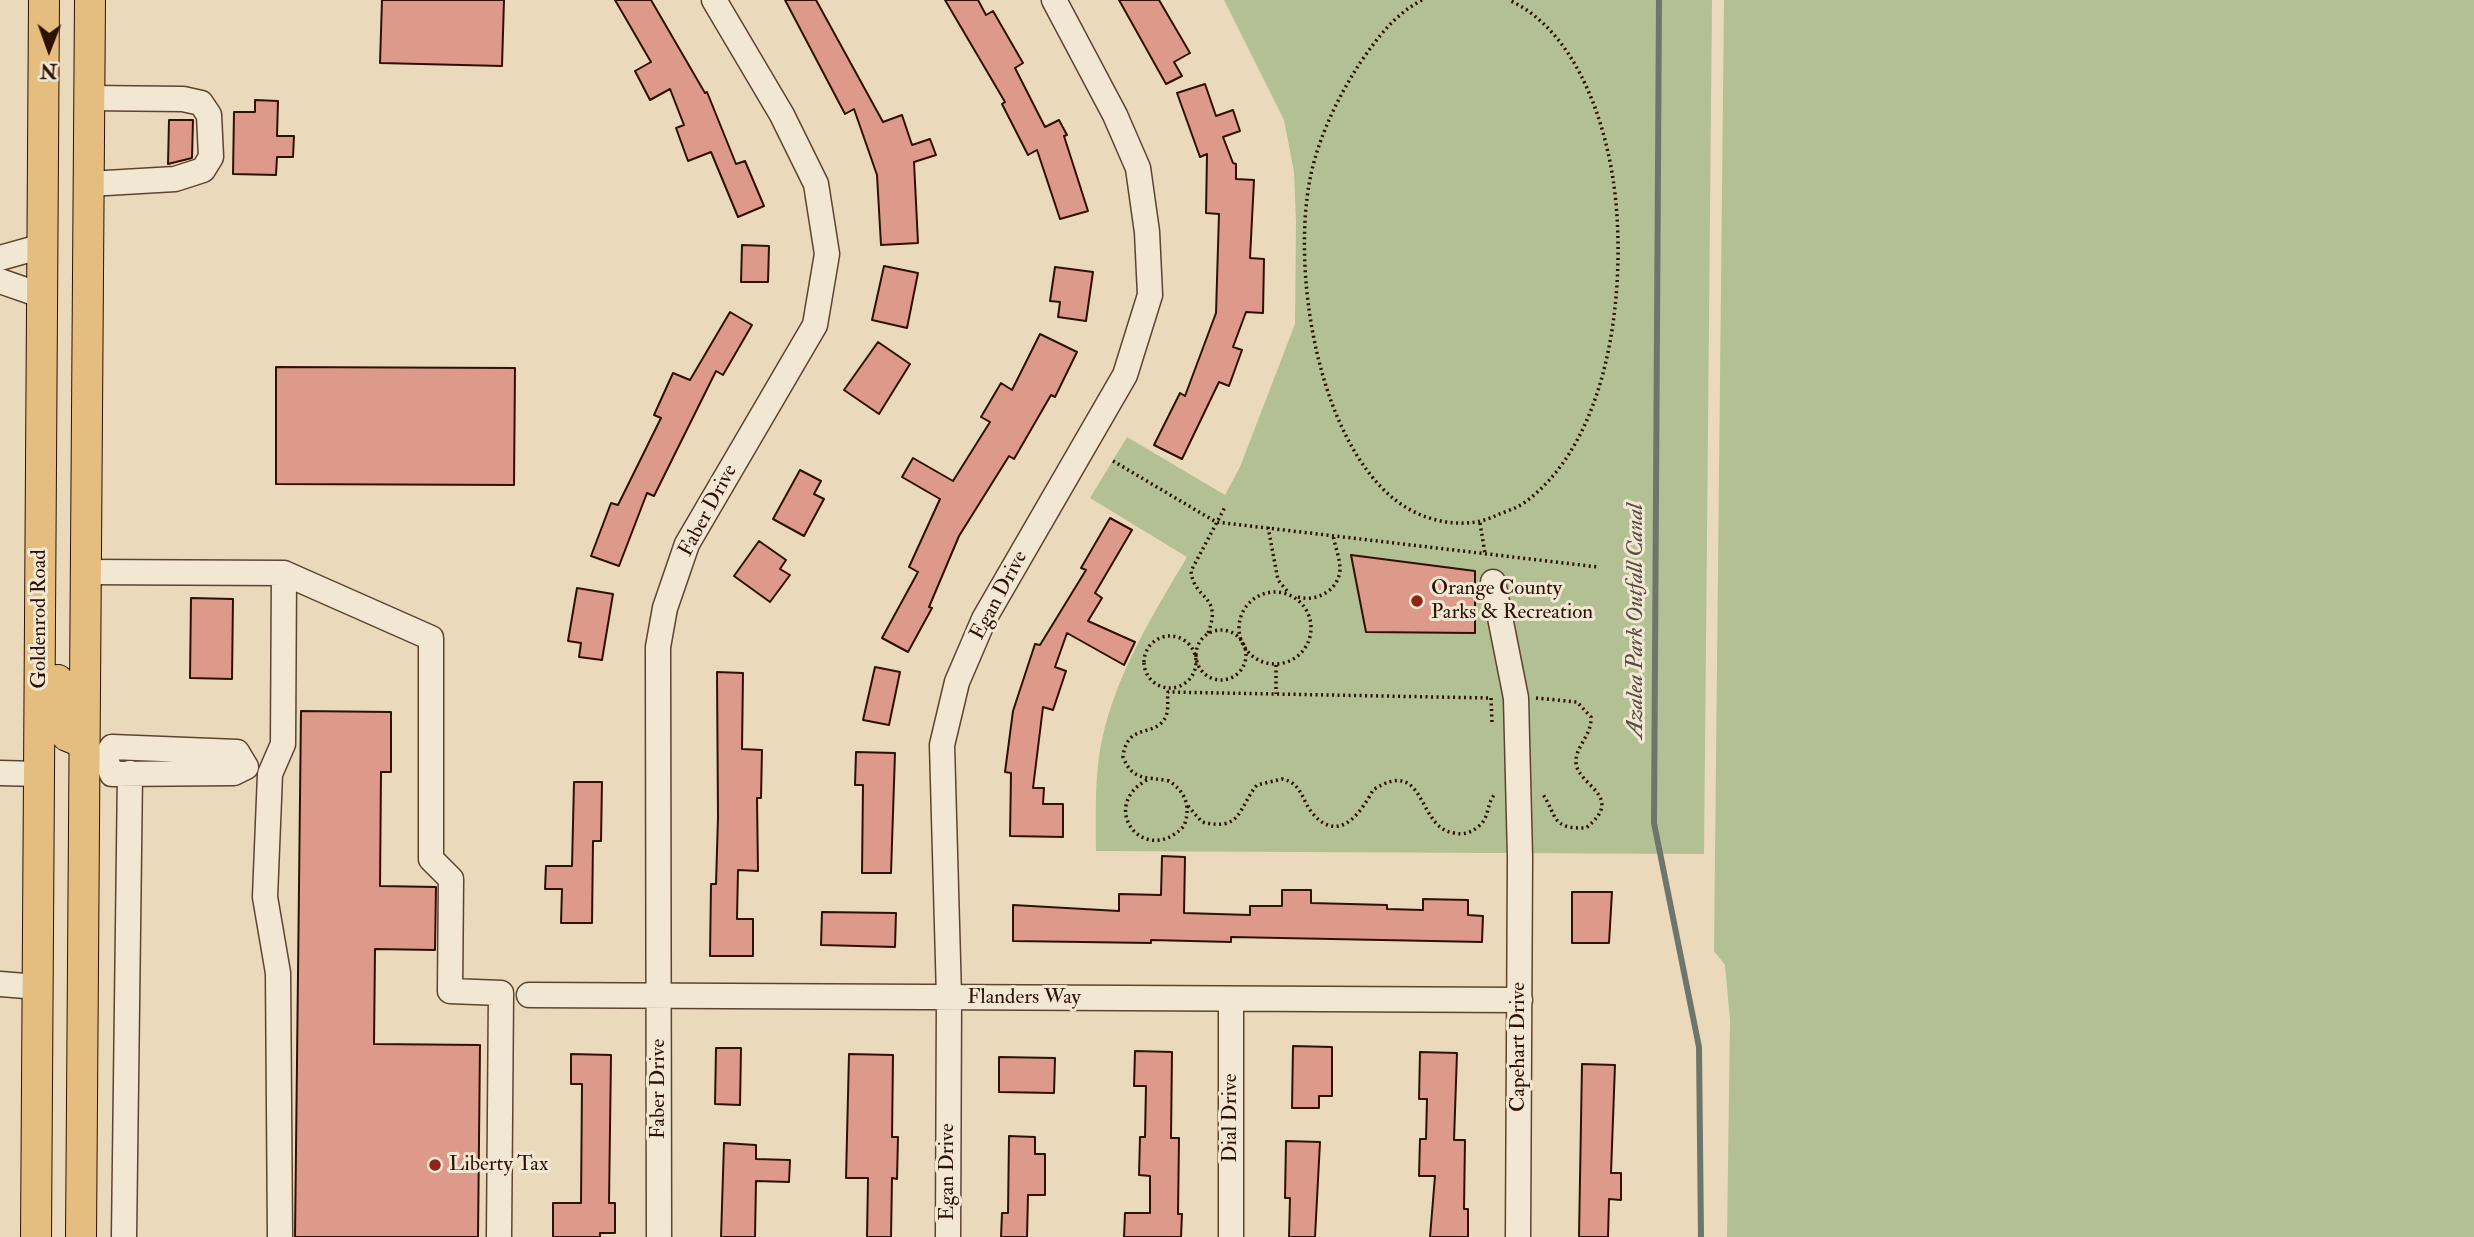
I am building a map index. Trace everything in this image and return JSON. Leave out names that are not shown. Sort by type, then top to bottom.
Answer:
[{"type":"main road","name":"Goldenrod Road","points":[[36,1237],[44,0]]},
{"type":"main road","points":[[81,1237],[83,902],[91,753],[85,572],[90,0]]},
{"type":"main road","points":[[40,605],[58,658],[58,716],[67,736],[91,753]]},
{"type":"main road","points":[[39,774],[68,815],[67,855],[83,902]]},
{"type":"main road","points":[[38,1138],[55,1149],[54,1237]]},
{"type":"street","name":"Faber Drive","points":[[659,1237],[658,648],[665,608],[687,544],[815,325],[827,254],[816,184],[782,115],[715,0]]},
{"type":"street","name":"Egan Drive","points":[[948,1237],[949,997],[942,745],[957,682],[984,619],[1125,375],[1150,295],[1147,232],[1138,168],[1115,115],[1054,0]]},
{"type":"street","points":[[89,98],[183,99],[201,103],[209,115],[211,158],[203,170],[175,179],[89,184]]},
{"type":"street","points":[[0,258],[43,246]]},
{"type":"street","points":[[0,281],[43,296]]},
{"type":"street","points":[[85,572],[284,573],[431,638],[431,859],[451,879],[450,991],[502,993],[499,1237]]},
{"type":"street","points":[[280,1237],[278,973],[265,897],[270,774],[283,744],[284,573]]},
{"type":"street","name":"Capehart Drive","points":[[1493,582],[1516,698],[1520,858],[1518,1237]]},
{"type":"street","points":[[246,768],[237,752],[112,747],[91,753],[112,774],[234,772],[246,768],[270,774]]},
{"type":"street","points":[[124,1237],[135,773],[141,747]]},
{"type":"street","points":[[0,773],[39,774]]},
{"type":"street","points":[[0,984],[38,987]]},
{"type":"street","name":"Flanders Way","points":[[529,995],[1520,1000]]},
{"type":"street","name":"Dial Drive","points":[[1231,999],[1231,1237]]},
{"type":"path","points":[[1422,0],[1391,21],[1376,39],[1351,78],[1318,148],[1310,180],[1305,235],[1308,294],[1318,362],[1338,424],[1371,475],[1394,499],[1416,514],[1450,523],[1480,523],[1523,504],[1550,477],[1595,401],[1608,354],[1619,246],[1617,210],[1607,150],[1592,103],[1570,53],[1549,29],[1523,7],[1509,0]]},
{"type":"path","points":[[1113,461],[1216,522],[1598,567]]},
{"type":"path","points":[[1162,686],[1179,687],[1192,677],[1197,662],[1198,645],[1208,633],[1214,615],[1212,605],[1192,580],[1191,571],[1225,508]]},
{"type":"path","points":[[1480,523],[1485,554]]},
{"type":"path","points":[[1208,633],[1216,630],[1233,632],[1263,663],[1276,664],[1298,657],[1311,637],[1309,614],[1278,580],[1268,527]]},
{"type":"path","points":[[1188,806],[1184,827],[1176,834],[1156,841],[1138,835],[1127,821],[1127,802],[1138,785],[1147,780],[1158,779],[1178,787],[1188,806],[1202,822],[1222,825],[1233,821],[1243,811],[1257,785],[1282,779],[1298,787],[1317,818],[1328,824],[1343,824],[1359,816],[1373,790],[1398,781],[1407,783],[1424,798],[1428,816],[1435,825],[1448,832],[1469,833],[1481,824],[1488,814],[1489,801],[1496,792],[1518,789],[1539,790],[1545,796],[1551,816],[1560,825],[1586,828],[1595,820],[1601,799],[1597,789],[1579,773],[1576,764],[1578,749],[1592,729],[1591,717],[1586,708],[1565,698],[1168,692],[1148,676],[1145,668],[1147,651],[1158,639],[1167,636],[1183,639],[1190,645],[1206,675],[1222,680],[1230,678],[1242,668],[1246,652],[1239,623],[1250,601],[1271,592],[1314,598],[1332,588],[1339,569],[1333,535]]},
{"type":"path","points":[[1276,664],[1276,694]]},
{"type":"path","points":[[1147,780],[1131,773],[1123,757],[1124,748],[1136,732],[1162,722],[1167,714],[1168,692]]},
{"type":"path","points":[[1491,698],[1492,726]]},
{"type":"green space","points":[[1224,0],[1712,0],[1704,854],[1096,851],[1099,757],[1112,704],[1140,639],[1187,557],[1090,498],[1127,437],[1225,495],[1240,467],[1295,324],[1294,172],[1284,120]]},
{"type":"green space","points":[[1724,0],[2474,0],[2474,1237],[1727,1237],[1730,1020],[1725,965],[1714,951]]},
{"type":"building","points":[[382,0],[504,0],[502,66],[380,63]]},
{"type":"building","points":[[615,0],[651,0],[705,93],[707,92],[736,164],[745,161],[764,206],[738,217],[711,152],[688,161],[676,128],[684,125],[670,89],[650,100],[635,71],[651,62]]},
{"type":"building","points":[[785,0],[816,0],[883,122],[902,115],[912,145],[930,139],[936,155],[914,162],[918,243],[881,245],[877,175],[854,109],[845,114]]},
{"type":"building","points":[[945,0],[978,0],[986,15],[993,11],[1023,63],[1015,68],[1045,127],[1059,120],[1067,135],[1064,136],[1088,211],[1060,219],[1037,150],[1028,155],[1002,104],[1005,102]]},
{"type":"building","points":[[1119,0],[1159,0],[1190,53],[1174,62],[1182,76],[1166,84]]},
{"type":"building","points":[[1205,84],[1216,116],[1233,110],[1240,131],[1223,137],[1233,163],[1236,164],[1236,179],[1254,180],[1250,258],[1264,259],[1263,313],[1246,312],[1233,347],[1242,350],[1229,386],[1219,382],[1182,459],[1154,445],[1180,393],[1185,396],[1216,313],[1219,214],[1206,213],[1207,154],[1200,157],[1177,93]]},
{"type":"building","points":[[255,100],[278,101],[277,136],[294,136],[293,157],[277,157],[276,175],[233,174],[234,112],[255,112]]},
{"type":"building","points":[[169,120],[193,120],[192,158],[168,164]]},
{"type":"building","points":[[742,245],[769,246],[768,282],[741,282]]},
{"type":"building","points":[[884,266],[918,273],[907,328],[872,320]]},
{"type":"building","points":[[1055,267],[1093,272],[1086,321],[1058,317],[1060,302],[1050,301]]},
{"type":"building","points":[[730,312],[752,325],[723,375],[716,371],[654,496],[647,493],[619,566],[591,556],[611,503],[618,505],[661,418],[654,415],[673,373],[690,380]]},
{"type":"building","points":[[1040,334],[1077,352],[1055,397],[1051,395],[1014,459],[1009,456],[959,536],[929,607],[932,608],[908,652],[882,638],[918,572],[909,567],[940,499],[902,477],[913,458],[953,481],[990,422],[981,417],[1001,383],[1012,390]]},
{"type":"building","points":[[878,342],[910,364],[879,414],[844,390]]},
{"type":"building","points":[[276,367],[515,368],[514,485],[276,484]]},
{"type":"building","points":[[800,470],[821,481],[814,494],[824,499],[804,536],[773,519]]},
{"type":"building","points":[[1110,518],[1132,530],[1095,593],[1102,598],[1088,621],[1135,642],[1124,665],[1067,633],[1055,667],[1066,671],[1053,710],[1043,707],[1033,788],[1044,788],[1043,804],[1063,804],[1063,837],[1010,836],[1011,773],[1005,772],[1013,711],[1035,644],[1040,645],[1086,570],[1081,568]]},
{"type":"building","points":[[759,541],[786,560],[780,569],[790,575],[770,602],[734,576]]},
{"type":"building","name":"Orange County Parks & Recreation","points":[[1351,555],[1475,571],[1475,633],[1366,632]]},
{"type":"building","points":[[577,588],[613,594],[602,660],[579,657],[581,643],[568,641]]},
{"type":"building","points":[[191,598],[233,599],[232,679],[190,678]]},
{"type":"building","points":[[875,667],[900,672],[889,725],[863,720]]},
{"type":"building","points":[[717,672],[743,673],[742,749],[762,750],[761,798],[757,798],[758,871],[738,870],[737,919],[753,919],[753,956],[710,956],[711,884],[716,884],[718,817]]},
{"type":"building","points":[[301,711],[391,712],[391,772],[381,772],[380,886],[436,887],[435,950],[375,949],[374,1044],[480,1045],[478,1237],[295,1237]]},
{"type":"building","points":[[856,752],[895,753],[891,873],[862,873],[863,785],[855,785]]},
{"type":"building","points":[[574,782],[602,782],[601,841],[593,841],[592,923],[561,923],[562,889],[545,889],[546,866],[572,866]]},
{"type":"building","points":[[1162,856],[1185,857],[1184,913],[1250,915],[1250,906],[1282,906],[1282,890],[1311,890],[1311,903],[1387,905],[1387,909],[1423,910],[1423,899],[1468,900],[1468,915],[1483,916],[1482,942],[1231,937],[1231,942],[1013,941],[1013,905],[1119,911],[1119,894],[1161,895]]},
{"type":"building","points":[[1572,892],[1612,892],[1609,943],[1572,943]]},
{"type":"building","points":[[822,912],[896,913],[895,947],[821,945]]},
{"type":"building","points":[[1293,1046],[1332,1047],[1332,1096],[1319,1096],[1319,1108],[1292,1108]]},
{"type":"building","points":[[716,1048],[741,1048],[740,1105],[715,1104]]},
{"type":"building","points":[[1135,1051],[1172,1052],[1171,1138],[1179,1138],[1178,1214],[1182,1214],[1181,1237],[1124,1237],[1125,1213],[1150,1213],[1150,1176],[1139,1175],[1140,1137],[1145,1137],[1146,1086],[1134,1086]]},
{"type":"building","points":[[1420,1052],[1457,1053],[1454,1140],[1465,1140],[1464,1209],[1468,1209],[1468,1237],[1430,1237],[1435,1176],[1419,1176],[1420,1139],[1426,1139],[1427,1099],[1419,1099]]},
{"type":"building","points":[[571,1054],[611,1055],[609,1203],[615,1203],[615,1233],[600,1233],[600,1237],[553,1237],[553,1203],[581,1203],[582,1084],[571,1084]]},
{"type":"building","points":[[849,1054],[893,1055],[892,1137],[898,1137],[897,1179],[892,1178],[891,1237],[867,1237],[868,1178],[846,1178]]},
{"type":"building","points":[[999,1057],[1055,1058],[1054,1093],[999,1092]]},
{"type":"building","points":[[1582,1064],[1615,1065],[1611,1173],[1621,1173],[1621,1200],[1609,1199],[1608,1237],[1579,1237]]},
{"type":"building","points":[[1009,1136],[1035,1137],[1035,1154],[1045,1154],[1045,1195],[1028,1195],[1027,1237],[1001,1237],[1002,1213],[1008,1213]]},
{"type":"building","points":[[1286,1141],[1320,1142],[1315,1237],[1289,1237],[1290,1198],[1285,1198]]},
{"type":"building","points":[[724,1143],[756,1145],[756,1159],[790,1160],[789,1182],[756,1181],[755,1237],[721,1237]]},
{"type":"waterway","name":"Azalea Park Outfall Canal","points":[[1659,0],[1654,823],[1699,1047],[1701,1237]]},
{"type":"place","name":"Orange County Parks & Recreation","points":[[1417,601]]},
{"type":"place","name":"Liberty Tax","points":[[435,1165]]}]
